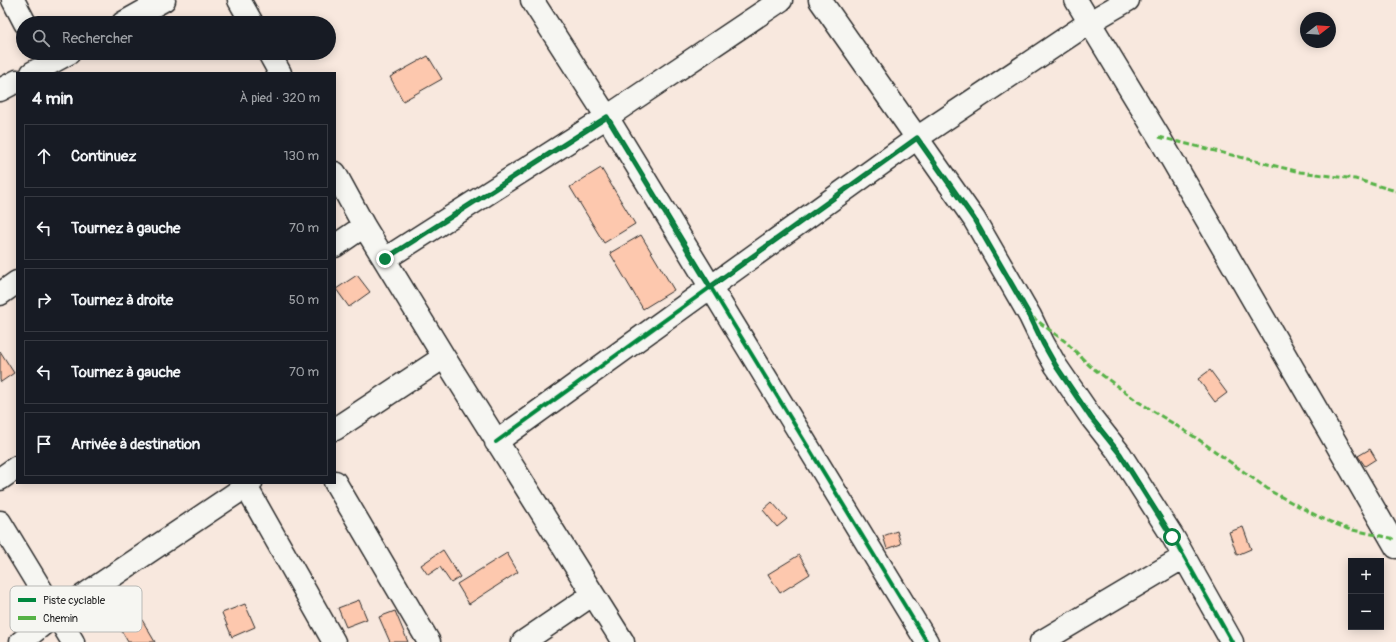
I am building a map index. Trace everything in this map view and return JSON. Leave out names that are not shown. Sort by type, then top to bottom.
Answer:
[{"type":"street","points":[[13,0],[21,16]]},
{"type":"street","points":[[135,16],[164,0]]},
{"type":"street","points":[[239,0],[248,16]]},
{"type":"street","points":[[532,0],[607,117],[927,642]]},
{"type":"street","points":[[385,259],[607,117],[781,0]]},
{"type":"street","points":[[820,0],[974,219],[1023,302],[1056,366],[1091,418],[1120,454],[1184,557],[1232,642]]},
{"type":"street","points":[[1076,0],[1170,157],[1396,547]]},
{"type":"street","points":[[496,442],[917,138],[1090,22],[1128,0]]},
{"type":"street","points":[[39,64],[50,60]]},
{"type":"street","points":[[273,60],[279,72]]},
{"type":"street","points":[[0,90],[16,82]]},
{"type":"street","points":[[336,175],[364,226],[444,358],[623,642]]},
{"type":"street","points":[[336,245],[364,226]]},
{"type":"street","points":[[0,294],[16,283]]},
{"type":"street","points":[[336,428],[444,358]]},
{"type":"street","points":[[0,479],[16,468]]},
{"type":"street","points":[[97,586],[247,484],[334,642]]},
{"type":"street","points":[[336,484],[428,642]]},
{"type":"street","points":[[0,522],[39,586]]},
{"type":"street","points":[[1041,642],[1184,557]]},
{"type":"street","points":[[523,642],[592,594]]},
{"type":"street","points":[[22,642],[34,632]]},
{"type":"street","points":[[67,632],[73,642]]},
{"type":"building","points":[[428,56],[442,79],[403,101],[390,77]]},
{"type":"building","points":[[601,168],[635,224],[604,243],[570,187]]},
{"type":"building","points":[[641,235],[674,290],[643,309],[610,253]]},
{"type":"building","points":[[357,275],[370,292],[349,307],[336,289]]},
{"type":"building","points":[[0,351],[14,373],[1,382],[0,380]]},
{"type":"building","points":[[1210,370],[1227,393],[1215,402],[1198,379]]},
{"type":"building","points":[[1370,449],[1376,459],[1365,466],[1358,456]]},
{"type":"building","points":[[772,502],[787,519],[777,527],[763,510]]},
{"type":"building","points":[[1243,527],[1251,549],[1237,555],[1229,532]]},
{"type":"building","points":[[897,531],[901,544],[887,549],[883,536]]},
{"type":"building","points":[[443,550],[460,577],[451,583],[440,567],[428,575],[421,565]]},
{"type":"building","points":[[507,553],[518,572],[469,604],[457,584]]},
{"type":"building","points":[[799,555],[810,574],[780,593],[768,574]]},
{"type":"building","points":[[359,600],[367,619],[346,627],[338,608]]},
{"type":"building","points":[[245,604],[255,627],[232,637],[222,613]]},
{"type":"building","points":[[395,611],[408,642],[390,642],[379,617]]},
{"type":"building","points":[[142,620],[155,642],[128,642],[122,632],[142,632]]},
{"type":"marked path","points":[[1159,137],[1300,172],[1355,179],[1396,191]]},
{"type":"marked path","points":[[1032,317],[1066,342],[1090,366],[1137,401],[1198,439],[1272,492],[1321,518],[1348,529],[1391,538],[1396,541]]},
{"type":"cycle path","points":[[385,259],[607,117],[927,642]]},
{"type":"cycle path","points":[[496,442],[917,138],[974,219],[1030,316],[1056,366],[1091,417],[1120,454],[1173,537],[1232,642]]},
{"type":"route","points":[[385,259],[607,117],[710,287],[917,138],[974,219],[1003,267],[1056,366],[1091,418],[1120,454],[1172,537]]}]
